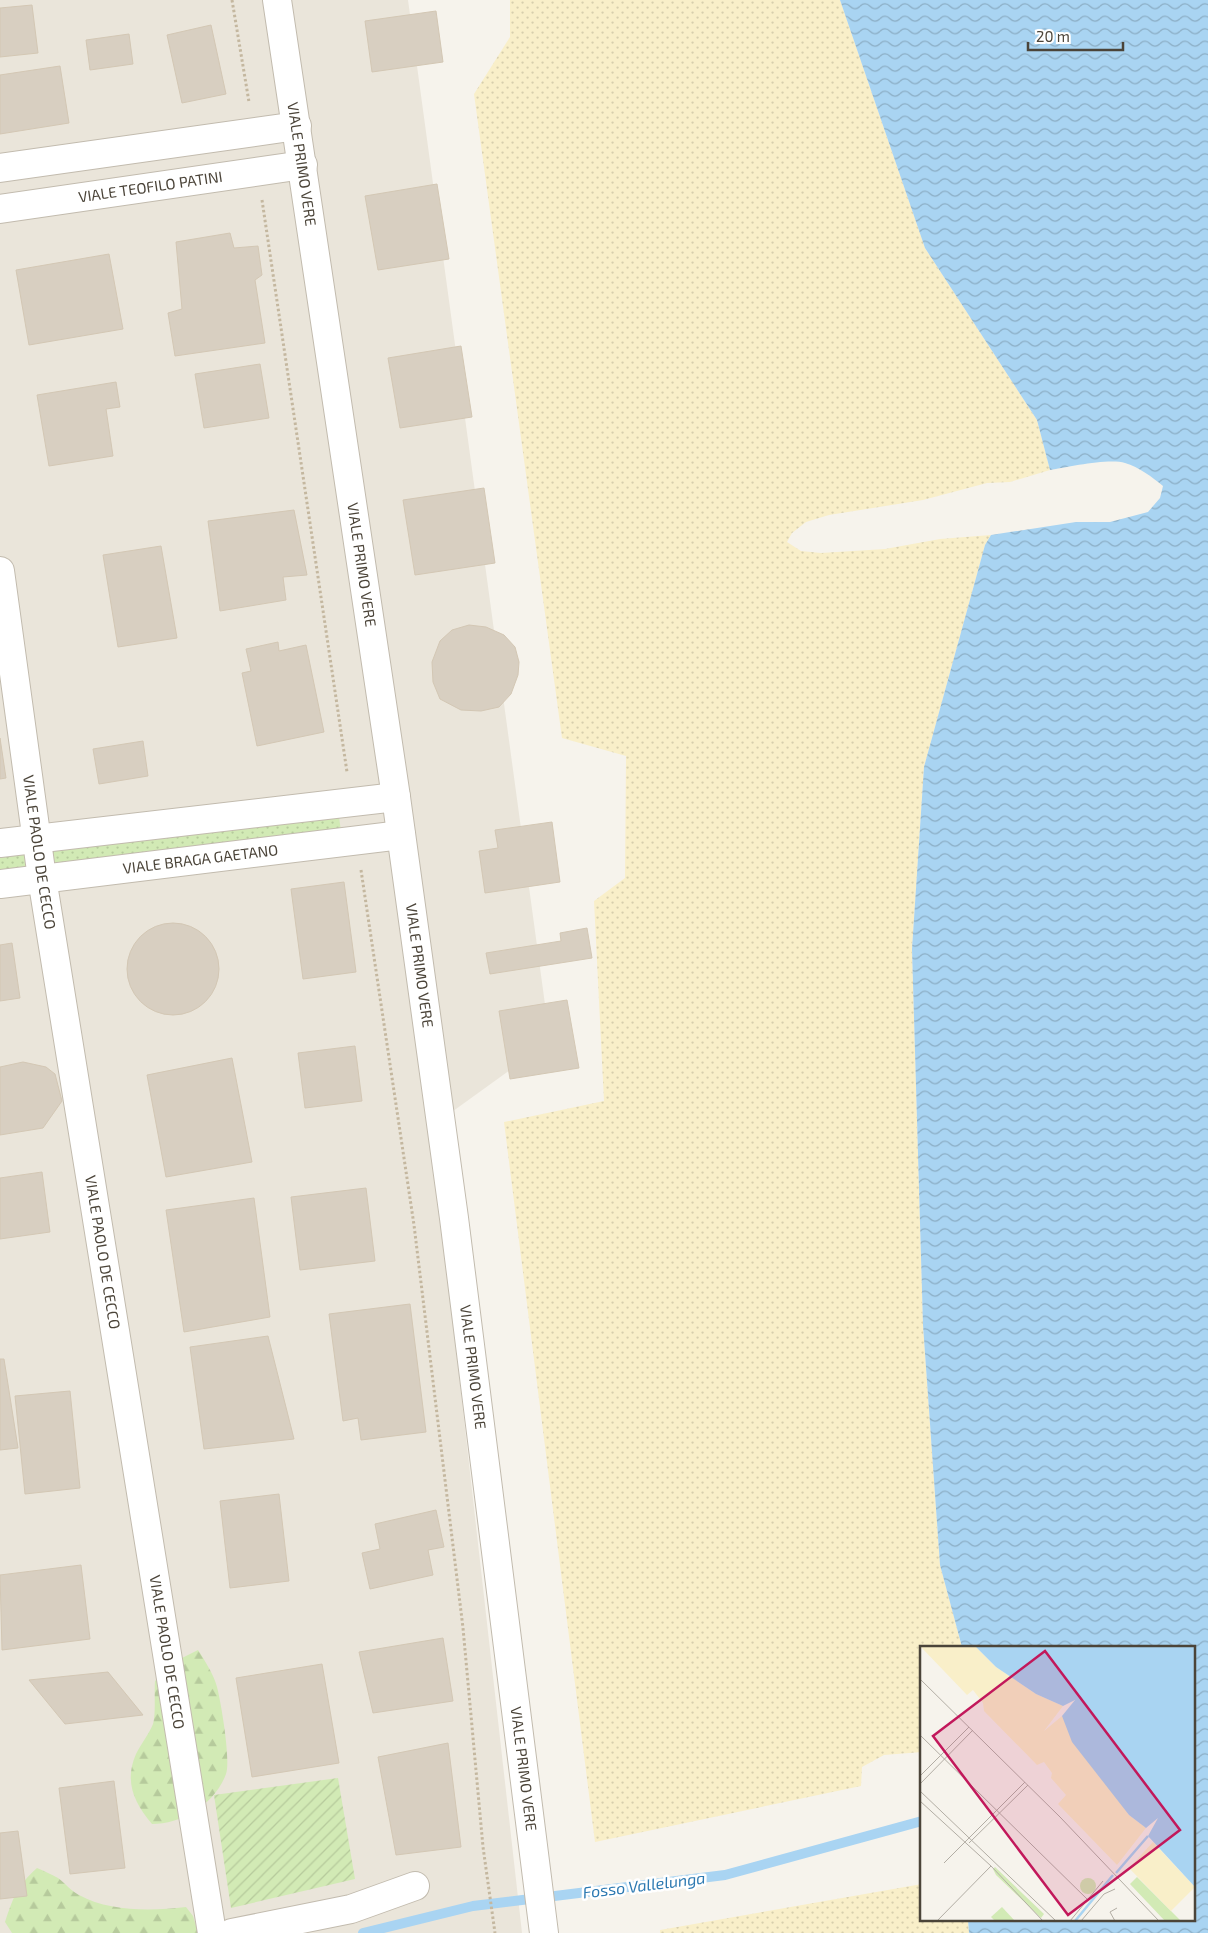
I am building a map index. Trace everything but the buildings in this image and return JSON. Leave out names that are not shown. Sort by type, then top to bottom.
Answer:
[{"type":"street","name":"VIALE PRIMO VERE","points":[[277,0],[396,797],[452,1209],[544,1933]]},
{"type":"street","points":[[0,168],[297,126]]},
{"type":"street","name":"VIALE TEOFILO PATINI","points":[[0,209],[303,164]]},
{"type":"street","name":"VIALE PAOLO DE CECCO","points":[[0,571],[42,878],[212,1933]]},
{"type":"street","points":[[0,843],[396,797]]},
{"type":"street","name":"VIALE BRAGA GAETANO","points":[[0,884],[401,836]]},
{"type":"street","points":[[232,1933],[351,1909],[415,1886]]},
{"type":"path","points":[[232,0],[254,133]]},
{"type":"path","points":[[258,171],[351,802]]},
{"type":"path","points":[[356,840],[414,1225],[463,1628],[483,1847],[495,1933]]},
{"type":"shaded area","points":[[0,0],[408,0],[550,1041],[431,1127],[522,1933],[0,1933]]},
{"type":"green space","points":[[339,817],[341,831],[52,865],[50,851]]},
{"type":"green space","points":[[26,853],[28,867],[0,871],[0,857]]},
{"type":"green space","points":[[198,1650],[214,1678],[219,1695],[226,1745],[226,1774],[214,1794],[196,1810],[175,1820],[152,1824],[140,1808],[133,1791],[131,1773],[133,1764],[136,1754],[153,1724],[155,1681],[176,1661]]},
{"type":"green space","points":[[338,1778],[355,1879],[231,1908],[214,1795]]},
{"type":"green space","points":[[37,1868],[58,1878],[79,1895],[104,1905],[131,1909],[186,1907],[193,1916],[198,1933],[12,1933],[5,1922],[16,1893]]},
{"type":"sand","points":[[510,0],[840,0],[925,248],[1037,420],[1050,470],[1010,482],[987,483],[923,500],[829,515],[806,522],[792,533],[787,542],[801,551],[821,553],[885,549],[940,539],[991,535],[985,545],[924,767],[912,949],[923,1325],[940,1565],[962,1646],[920,1646],[920,1752],[884,1755],[862,1767],[861,1786],[595,1842],[504,1122],[604,1101],[594,901],[625,878],[626,756],[562,738],[474,94],[510,37]]},
{"type":"sand","points":[[920,1884],[920,1920],[968,1920],[969,1933],[660,1933],[660,1930]]},
{"type":"water","points":[[840,0],[1208,0],[1208,1933],[969,1933],[968,1920],[1196,1920],[1196,1646],[962,1646],[940,1565],[923,1325],[912,949],[924,767],[985,545],[991,535],[1076,522],[1110,522],[1148,512],[1160,498],[1163,486],[1140,470],[1118,462],[1088,464],[1050,470],[1037,420],[925,248]]},
{"type":"waterway","name":"Fosso Vallelunga","points":[[363,1933],[473,1906],[725,1875],[920,1822]]}]
